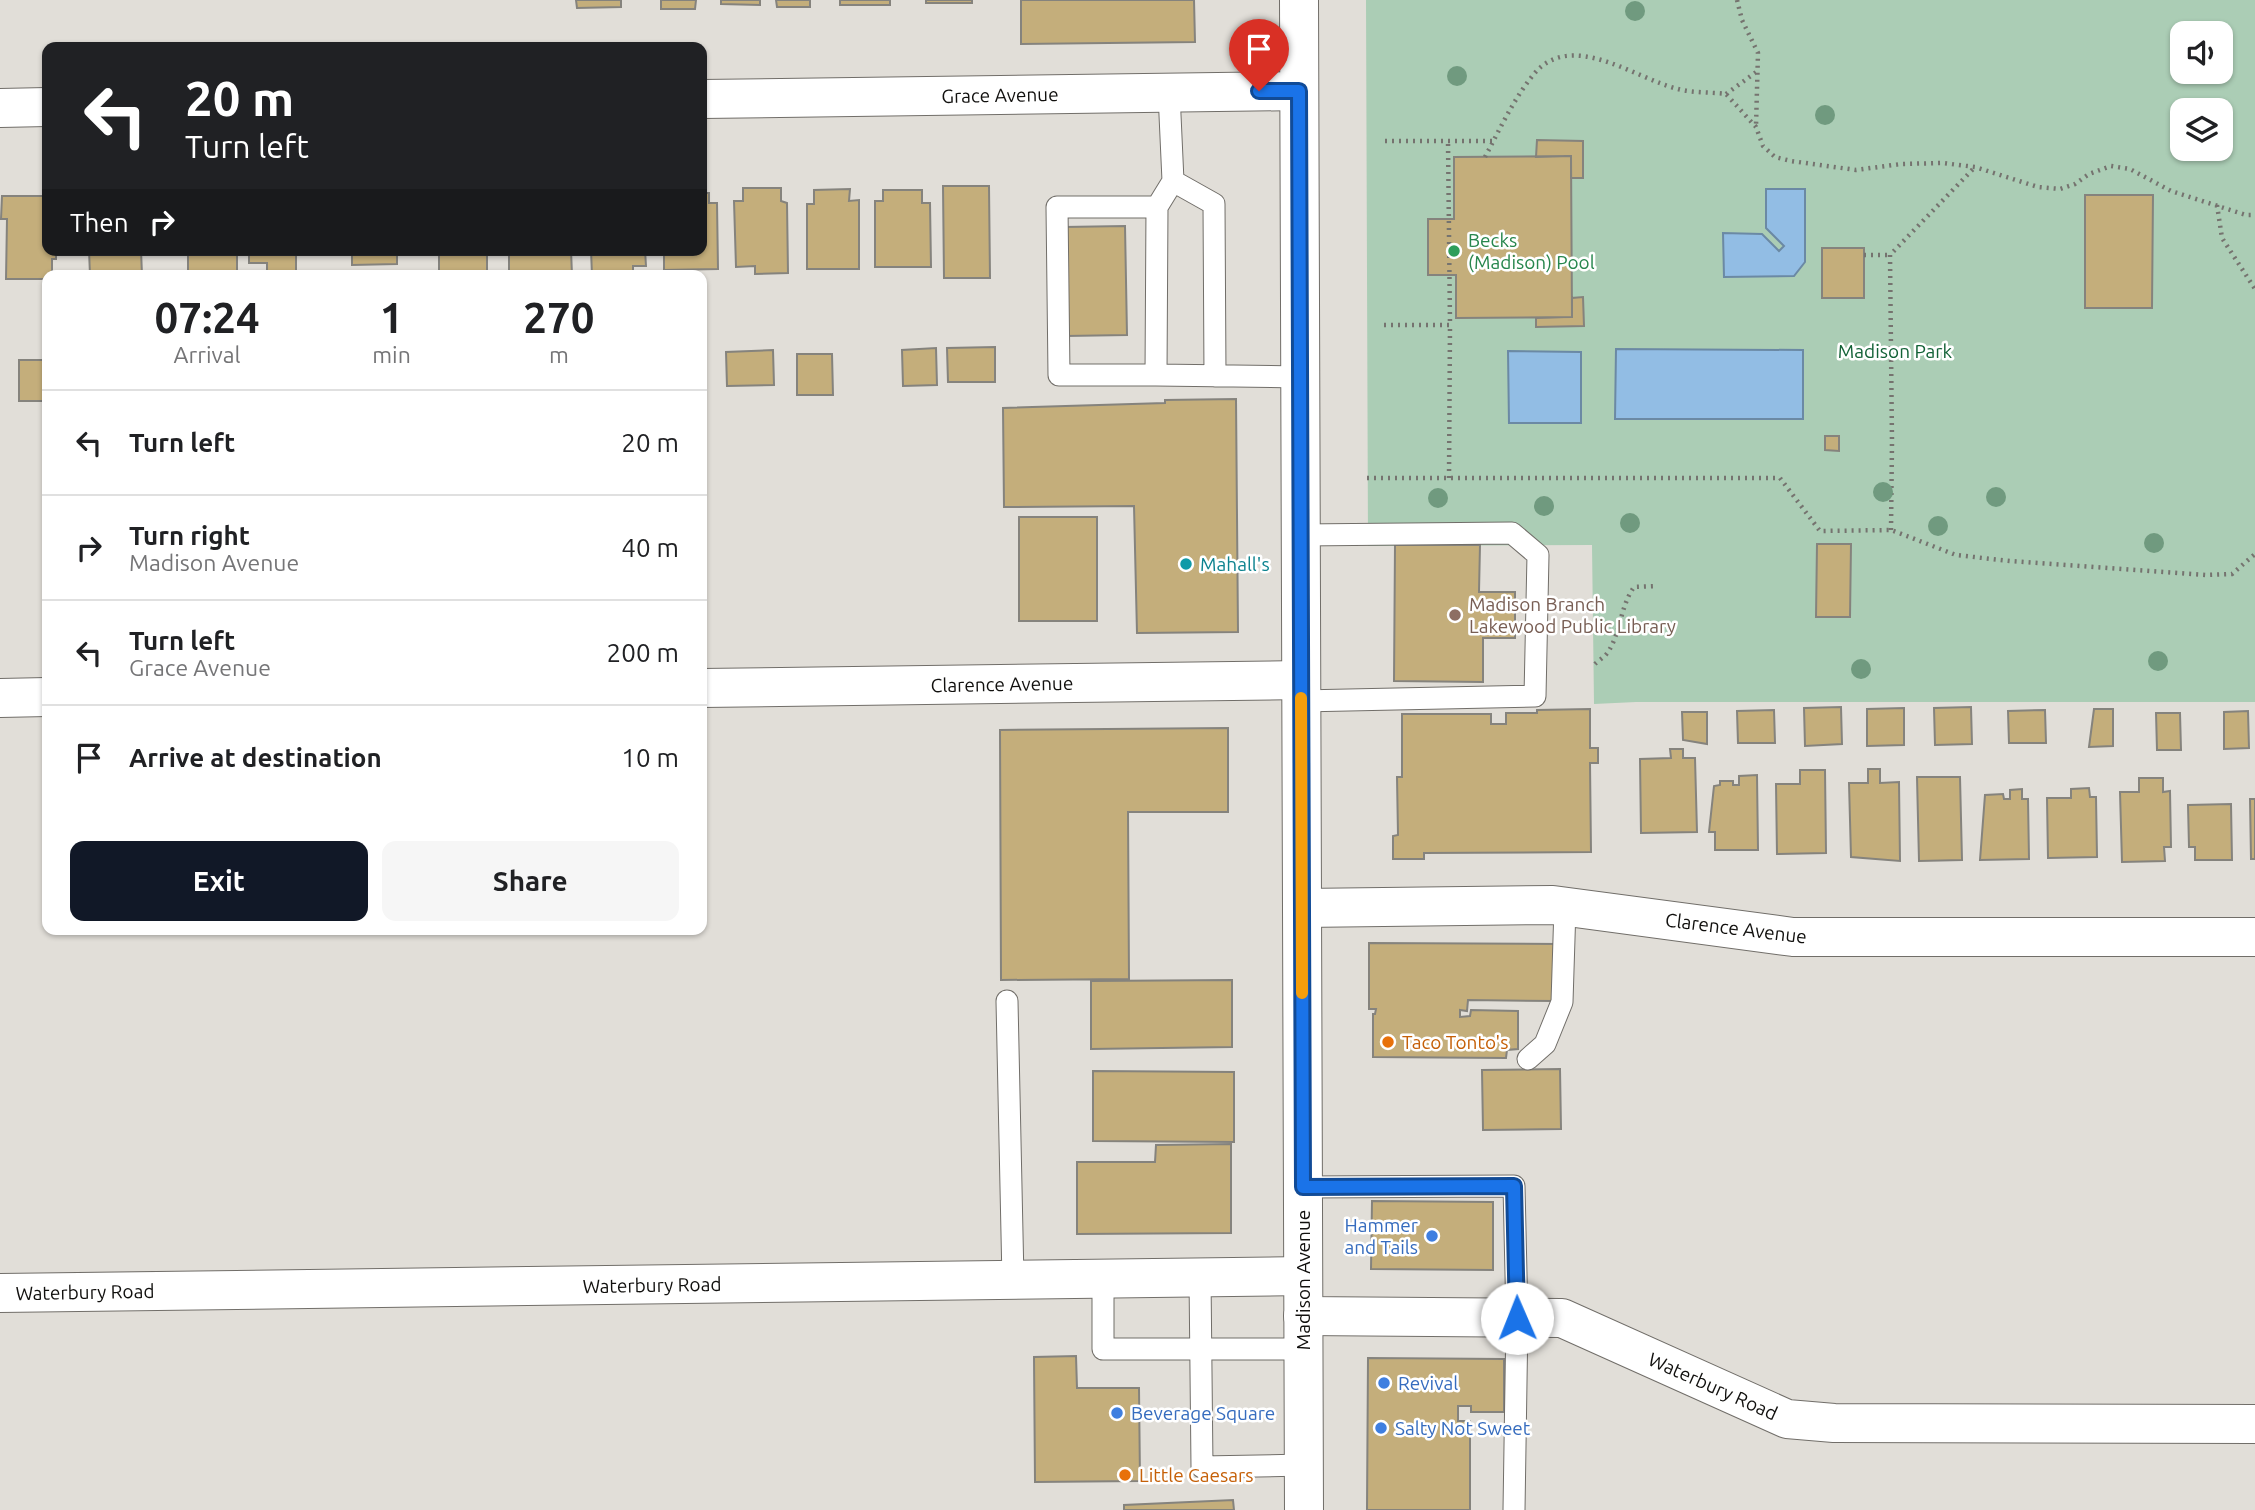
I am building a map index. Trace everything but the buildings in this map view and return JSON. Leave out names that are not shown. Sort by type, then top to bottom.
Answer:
[{"type":"street","name":"Madison Avenue","points":[[1299,0],[1304,1510]]},
{"type":"street","name":"Grace Avenue","points":[[707,99],[1299,91]]},
{"type":"street","points":[[0,108],[42,107]]},
{"type":"street","name":"Clarence Avenue","points":[[707,688],[1301,691]]},
{"type":"street","points":[[0,698],[42,697]]},
{"type":"street","name":"Clarence Avenue","points":[[1302,908],[1553,905],[1793,937],[2255,937]]},
{"type":"street","name":"Waterbury Road","points":[[0,1293],[1303,1276]]},
{"type":"street","name":"Waterbury Road","points":[[1303,1333],[1517,1318],[1562,1318],[1787,1419],[1848,1423],[2255,1424]]},
{"type":"lane","points":[[1156,375],[1157,207],[1173,181],[1169,93]]},
{"type":"lane","points":[[1173,181],[1214,204],[1215,376]]},
{"type":"lane","points":[[1157,207],[1057,207],[1059,375],[1300,377]]},
{"type":"lane","points":[[1301,536],[1512,533],[1538,555],[1535,696],[1301,691]]},
{"type":"lane","points":[[1528,1059],[1545,1044],[1562,1002],[1565,906]]},
{"type":"lane","points":[[1007,1000],[1013,1280]]},
{"type":"lane","points":[[1303,1187],[1514,1186],[1517,1318],[1514,1510]]},
{"type":"lane","points":[[1200,1277],[1202,1467],[1304,1465]]},
{"type":"lane","points":[[1103,1278],[1103,1349],[1201,1349],[1303,1333]]},
{"type":"path","points":[[1737,0],[1742,20],[1758,53],[1756,127]]},
{"type":"path","points":[[1485,157],[1534,73],[1563,56],[1582,56],[1607,61],[1679,89],[1726,94],[1756,127],[1763,146],[1774,157],[1856,170],[1901,164],[1943,163],[1975,166],[2038,187],[2060,189],[2111,166],[2130,169],[2171,191],[2246,215],[2255,215]]},
{"type":"path","points":[[1726,94],[1759,70]]},
{"type":"path","points":[[1385,141],[1494,141]]},
{"type":"path","points":[[1448,141],[1449,478]]},
{"type":"path","points":[[1864,256],[1890,255],[1975,166]]},
{"type":"path","points":[[2217,205],[2222,238],[2255,289]]},
{"type":"path","points":[[1890,255],[1891,530]]},
{"type":"path","points":[[1384,325],[1450,325]]},
{"type":"path","points":[[1367,478],[1780,478],[1821,531],[1891,530],[1956,555],[2206,575],[2232,574],[2255,554]]},
{"type":"path","points":[[1595,664],[1607,654],[1616,634],[1625,599],[1634,587],[1657,586]]},
{"type":"green space","name":"Madison Park","points":[[1366,0],[2255,0],[2255,702],[1594,704],[1592,545],[1368,546]]},
{"type":"water","points":[[1766,189],[1805,189],[1805,262],[1794,276],[1724,277],[1723,233],[1762,234],[1779,251],[1784,246],[1766,228]]},
{"type":"water","points":[[1616,349],[1803,350],[1803,419],[1615,419]]},
{"type":"water","points":[[1508,351],[1581,352],[1581,423],[1509,423]]},
{"type":"slow traffic","points":[[1301,698],[1302,993]]},
{"type":"place","name":"Becks (Madison) Pool","points":[[1454,251]]},
{"type":"place","name":"Mahall's","points":[[1186,564]]},
{"type":"place","name":"Madison Branch Lakewood Public Library","points":[[1455,615]]},
{"type":"place","name":"Taco Tonto's","points":[[1388,1042]]},
{"type":"place","name":"Hammer and Tails","points":[[1432,1236]]},
{"type":"place","name":"Revival","points":[[1384,1383]]},
{"type":"place","name":"Beverage Square","points":[[1117,1413]]},
{"type":"place","name":"Salty Not Sweet","points":[[1381,1428]]},
{"type":"place","name":"Little Caesars","points":[[1125,1475]]},
{"type":"route","points":[[1259,91],[1299,91],[1303,1187],[1514,1186],[1517,1318]]}]
